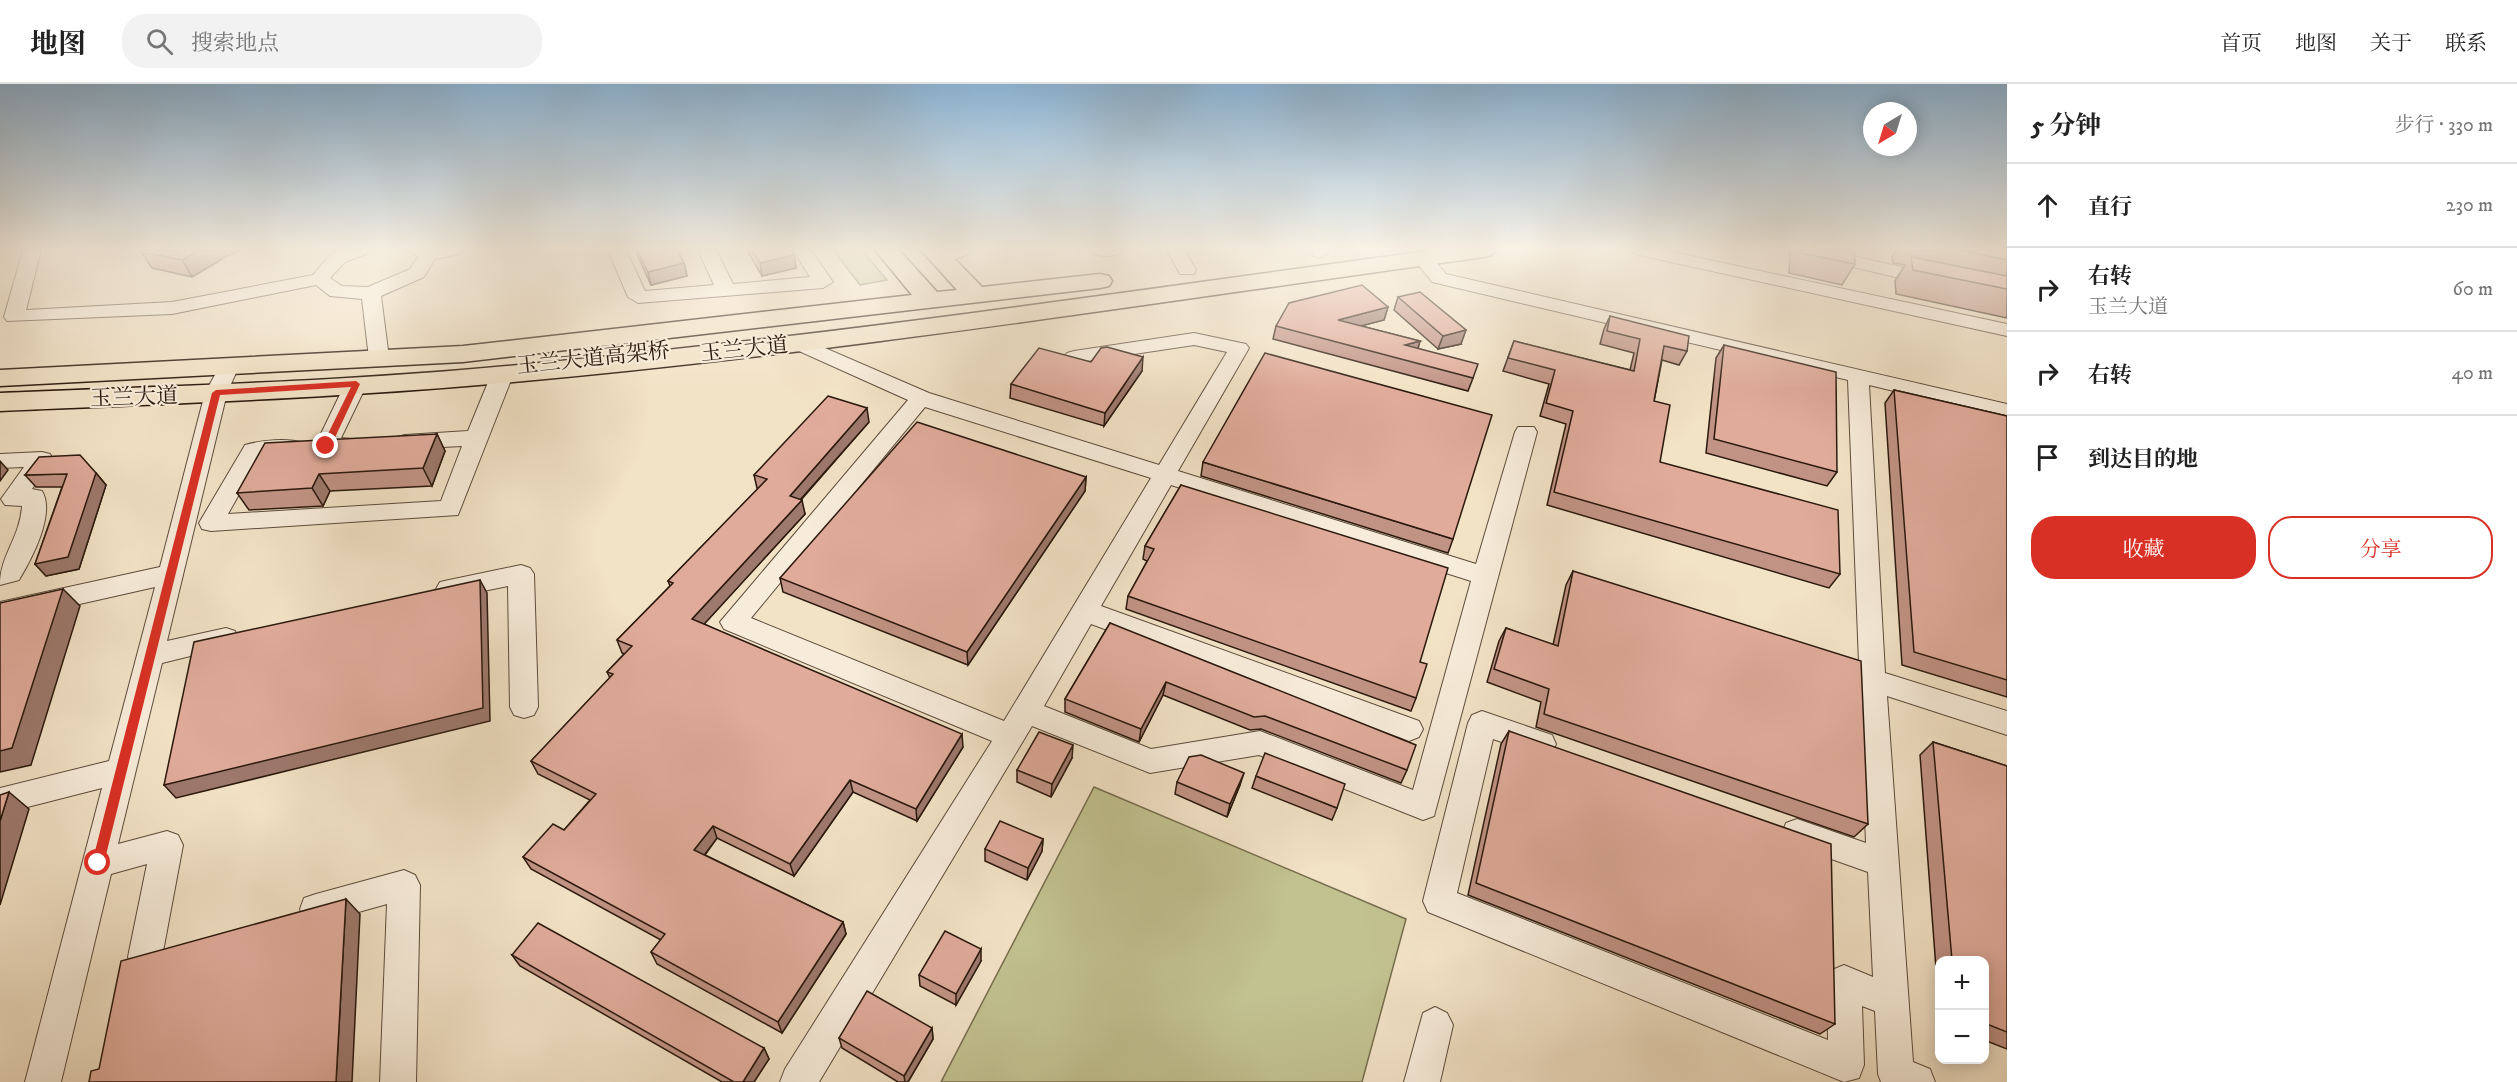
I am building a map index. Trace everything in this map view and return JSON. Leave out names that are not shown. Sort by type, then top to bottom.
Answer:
[{"type":"main road","name":"玉兰大道","points":[[0,402],[216,393],[367,372],[463,354],[951,297]]},
{"type":"main road","name":"玉兰大道高架桥","points":[[367,372],[759,332],[1045,297]]},
{"type":"main road","name":"玉兰大道高架桥","points":[[367,372],[553,362],[1103,297]]},
{"type":"main road","name":"玉兰大道","points":[[0,378],[229,366],[502,375],[880,334],[1135,297]]},
{"type":"street","points":[[19,297],[14,317],[172,308],[230,297]]},
{"type":"street","points":[[326,446],[367,372],[371,297]]},
{"type":"street","points":[[1518,297],[2007,411]]},
{"type":"street","points":[[1853,297],[2007,330]]},
{"type":"street","points":[[798,1082],[1026,711],[1239,348],[1194,339],[1074,357]]},
{"type":"street","points":[[797,343],[921,398],[1485,576]]},
{"type":"street","points":[[43,1082],[216,393],[229,366]]},
{"type":"street","points":[[476,438],[253,450],[211,523],[450,509],[502,375]]},
{"type":"street","points":[[1858,376],[1872,680],[1896,1074],[1917,1082]]},
{"type":"street","points":[[921,398],[733,622],[1010,736]]},
{"type":"street","points":[[1026,711],[1150,761],[1260,743],[1423,807],[1485,576],[1527,432]]},
{"type":"street","points":[[0,461],[42,459],[13,499],[34,497],[33,525],[10,574],[0,576]]},
{"type":"street","points":[[0,612],[171,574]]},
{"type":"street","points":[[429,594],[521,574],[524,706]]},
{"type":"street","points":[[1084,611],[1409,729]]},
{"type":"street","points":[[150,655],[255,632]]},
{"type":"street","points":[[1872,680],[2007,723]]},
{"type":"street","points":[[1571,754],[1482,723],[1439,901],[1846,1065],[1844,982],[1892,1001]]},
{"type":"street","points":[[0,801],[121,771]]},
{"type":"street","points":[[1771,824],[1883,863]]},
{"type":"street","points":[[98,863],[166,845],[134,965],[179,947]]},
{"type":"street","points":[[291,916],[404,885],[398,1082]]},
{"type":"street","points":[[1422,1082],[1436,1025]]},
{"type":"shaded area","points":[[1094,787],[1406,919],[1362,1082],[941,1082]]},
{"type":"building","points":[[1315,297],[1376,297],[1388,307],[1338,320],[1420,341],[1405,345],[1478,364],[1473,378],[1276,326],[1289,303]]},
{"type":"building","points":[[1398,297],[1426,297],[1466,330],[1443,336]]},
{"type":"building","points":[[1610,316],[1689,336],[1687,351],[1664,346],[1654,401],[1670,405],[1660,462],[1838,510],[1840,574],[1554,492],[1573,411],[1546,403],[1555,370],[1508,358],[1514,341],[1634,371],[1640,339],[1607,331]]},
{"type":"building","points":[[1724,345],[1836,372],[1837,472],[1714,439]]},
{"type":"building","points":[[1107,347],[1143,357],[1105,413],[1011,384],[1039,348],[1091,362],[1101,348]]},
{"type":"building","points":[[1265,353],[1492,415],[1453,539],[1203,462]]},
{"type":"building","points":[[1894,390],[2007,416],[2007,680],[1914,652]]},
{"type":"building","points":[[828,396],[867,408],[790,496],[802,500],[692,619],[962,734],[916,809],[850,780],[790,864],[713,826],[694,850],[843,922],[778,1022],[651,952],[665,934],[523,857],[553,824],[564,830],[596,794],[531,761],[613,674],[607,672],[632,646],[617,640],[673,583],[668,581],[767,479],[754,475]]},
{"type":"building","points":[[917,422],[1086,477],[967,652],[780,578]]},
{"type":"building","points":[[437,434],[423,468],[319,474],[312,488],[237,493],[265,443]]},
{"type":"building","points":[[80,455],[96,473],[68,557],[35,564],[67,474],[25,475],[39,457]]},
{"type":"building","points":[[1181,485],[1448,568],[1420,662],[1427,664],[1416,698],[1128,596],[1154,549],[1145,546]]},
{"type":"building","points":[[1573,571],[1861,661],[1868,824],[1544,714],[1549,689],[1494,669],[1506,628],[1558,646]]},
{"type":"building","points":[[480,580],[483,708],[164,785],[194,642]]},
{"type":"building","points":[[63,589],[12,748],[0,751],[0,603]]},
{"type":"building","points":[[1110,623],[1416,745],[1407,770],[1265,716],[1254,717],[1166,682],[1141,729],[1065,699]]},
{"type":"building","points":[[1509,731],[1831,844],[1835,1024],[1476,883]]},
{"type":"building","points":[[1039,732],[1073,745],[1052,784],[1017,770]]},
{"type":"building","points":[[1933,742],[2007,766],[2007,1032],[1989,1025],[1989,956],[1952,956]]},
{"type":"building","points":[[1265,753],[1345,784],[1337,808],[1256,776]]},
{"type":"building","points":[[1201,755],[1244,773],[1230,804],[1177,782],[1189,757]]},
{"type":"building","points":[[9,792],[0,821],[0,795]]},
{"type":"building","points":[[1000,821],[1043,839],[1028,868],[985,849]]},
{"type":"building","points":[[346,899],[336,1082],[89,1082],[91,1071],[99,1069],[121,961]]},
{"type":"building","points":[[538,923],[764,1048],[743,1082],[734,1082],[512,955]]},
{"type":"building","points":[[945,931],[981,949],[956,994],[919,975]]},
{"type":"building","points":[[867,991],[932,1028],[904,1076],[839,1038]]},
{"type":"route","points":[[98,863],[216,393],[356,384],[326,446]]}]
